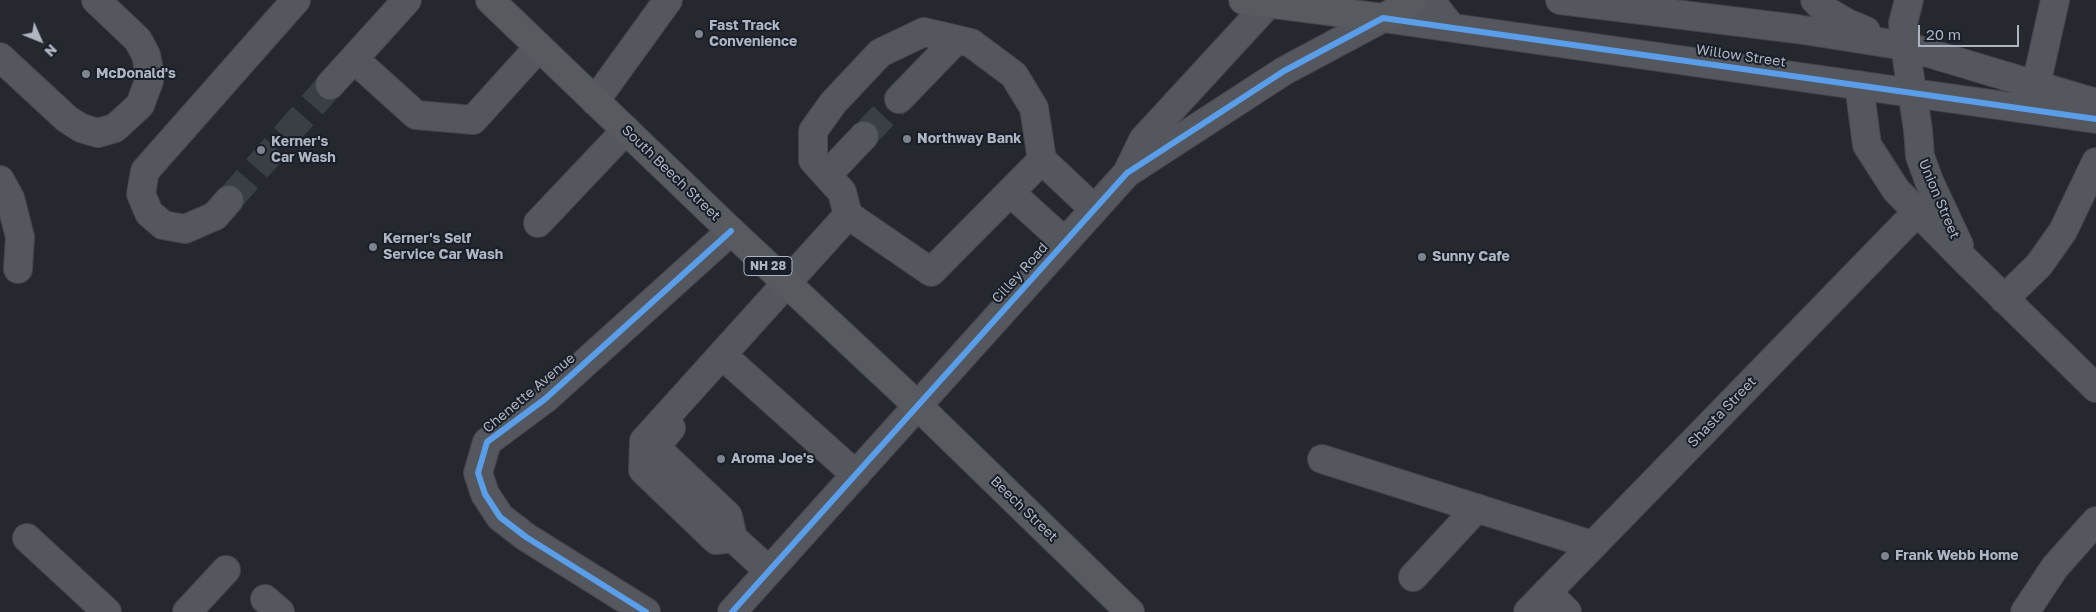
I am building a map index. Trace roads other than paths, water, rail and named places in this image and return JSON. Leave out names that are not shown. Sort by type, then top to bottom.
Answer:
[{"type":"main road","name":"South Beech Street","points":[[490,0],[731,231],[918,406]]},
{"type":"main road","points":[[1262,1],[1383,18],[1414,0]]},
{"type":"main road","name":"Beech Street","points":[[918,406],[1130,612]]},
{"type":"street","points":[[0,57],[67,118],[81,128],[98,133],[115,128],[140,105],[149,82],[149,70],[146,55],[138,40],[96,0]]},
{"type":"street","points":[[229,200],[215,216],[185,229],[163,225],[149,213],[141,194],[145,171],[296,0]]},
{"type":"street","points":[[330,85],[407,0]]},
{"type":"street","points":[[595,101],[668,0]]},
{"type":"street","points":[[1430,0],[1451,28]]},
{"type":"street","points":[[1560,0],[1797,29],[1905,46]]},
{"type":"street","points":[[1815,0],[1825,10],[1847,23],[1905,46],[2096,104]]},
{"type":"street","name":"Union Street","points":[[1909,0],[1903,23],[1920,156],[1929,181],[1966,262]]},
{"type":"street","points":[[2036,85],[2054,0]]},
{"type":"street","name":"Cilley Road","points":[[1127,173],[1143,140],[1262,1]]},
{"type":"street","name":"Willow Street","points":[[1383,18],[2096,119]]},
{"type":"street","name":"Cilley Road","points":[[732,612],[1127,173],[1284,71],[1383,18]]},
{"type":"street","points":[[1042,160],[931,272],[848,215],[842,192],[813,160],[813,131],[833,103],[880,53],[924,32],[971,43],[1014,75],[1034,108],[1042,160],[1094,209]]},
{"type":"street","points":[[899,99],[956,40]]},
{"type":"street","points":[[354,59],[416,115],[473,120],[539,47]]},
{"type":"street","name":"Union Street","points":[[1859,85],[1867,145],[1896,190],[1966,262],[2096,388]]},
{"type":"street","points":[[538,223],[626,130]]},
{"type":"street","points":[[827,175],[864,136]]},
{"type":"street","points":[[2004,299],[2038,265],[2063,231],[2096,162]]},
{"type":"street","points":[[0,180],[10,198],[20,237],[18,269]]},
{"type":"street","points":[[1011,192],[1065,242]]},
{"type":"street","name":"Shasta Street","points":[[1528,612],[1917,212]]},
{"type":"street","points":[[769,571],[733,538],[716,540],[643,470],[644,442],[848,215]]},
{"type":"street","name":"Chenette Avenue","points":[[646,612],[526,537],[500,517],[485,494],[478,473],[488,442],[545,399],[731,231]]},
{"type":"street","points":[[717,361],[744,373],[856,475]]},
{"type":"street","points":[[1322,459],[1592,545]]},
{"type":"street","points":[[1414,577],[1477,508]]},
{"type":"street","points":[[2025,612],[2055,567],[2096,521]]},
{"type":"street","points":[[27,538],[107,612]]},
{"type":"street","points":[[187,612],[226,570]]},
{"type":"street","points":[[1547,592],[1566,612]]},
{"type":"tunnel","points":[[229,200],[330,85]]},
{"type":"tunnel","points":[[864,136],[899,99]]},
{"type":"place","name":"Fast Track Convenience","points":[[699,34]]},
{"type":"place","name":"McDonald's","points":[[86,74]]},
{"type":"place","name":"Northway Bank","points":[[907,139]]},
{"type":"place","name":"Kerner's Car Wash","points":[[261,150]]},
{"type":"place","name":"Kerner's Self Service Car Wash","points":[[373,247]]},
{"type":"place","name":"Sunny Cafe","points":[[1422,257]]},
{"type":"place","name":"Aroma Joe's","points":[[721,459]]},
{"type":"place","name":"Frank Webb Home","points":[[1885,556]]}]
